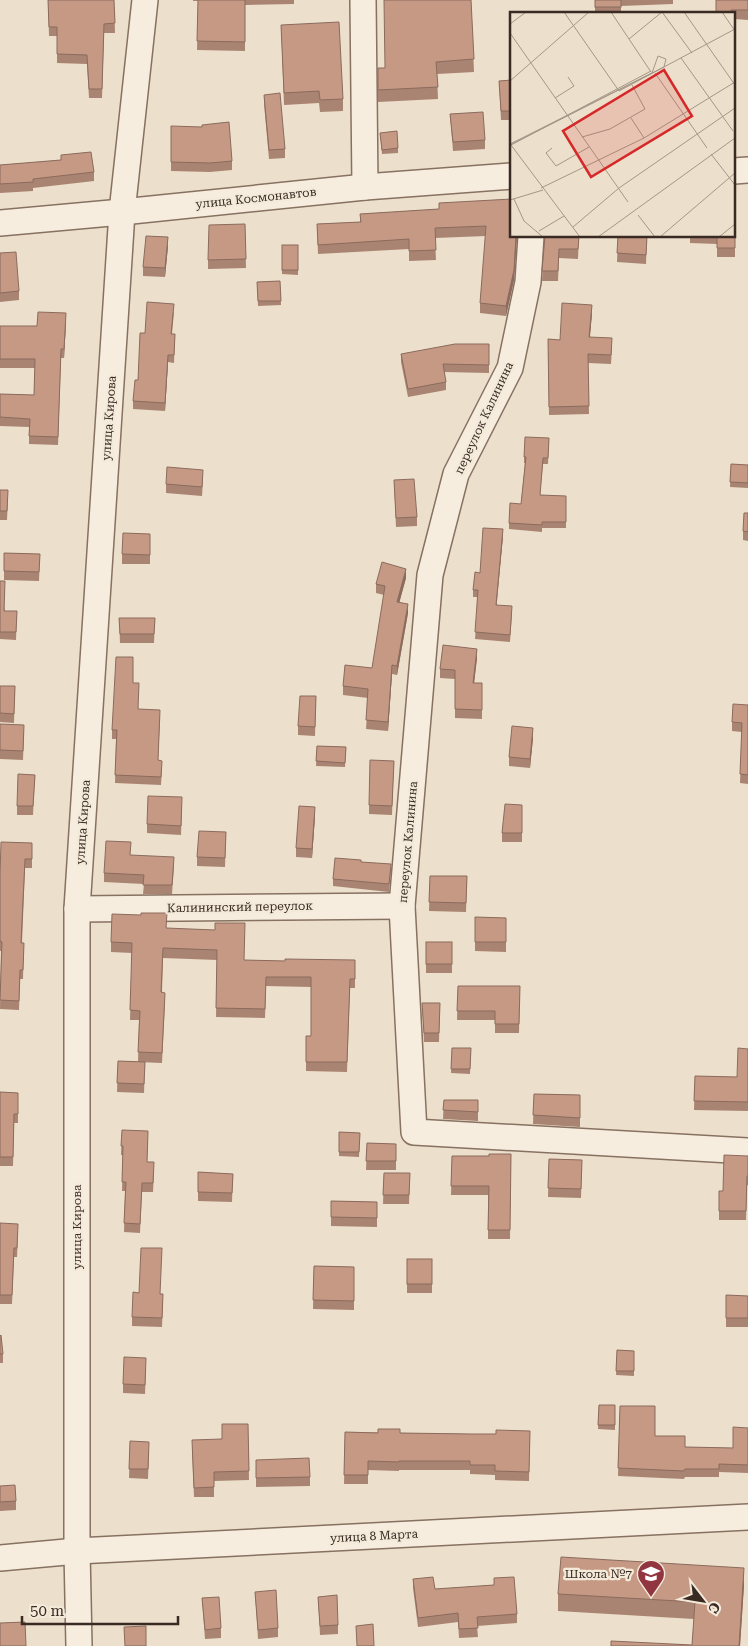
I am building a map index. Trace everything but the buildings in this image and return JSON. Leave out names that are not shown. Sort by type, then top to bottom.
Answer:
[{"type":"street","name":"улица Кирова","points":[[79,1646],[77,1551],[77,909],[122,212],[145,0]]},
{"type":"street","points":[[363,0],[365,187]]},
{"type":"street","name":"улица Космонавтов","points":[[0,223],[365,187],[510,176]]},
{"type":"street","name":"переулок Калинина","points":[[531,238],[528,282],[510,368],[456,474],[430,574],[402,906],[414,1132],[748,1151]]},
{"type":"street","name":"Калининский переулок","points":[[77,909],[402,906]]},
{"type":"street","name":"улица 8 Марта","points":[[0,1558],[77,1551],[748,1517]]},
{"type":"place","name":"Школа №7","points":[[651,1598]]}]
